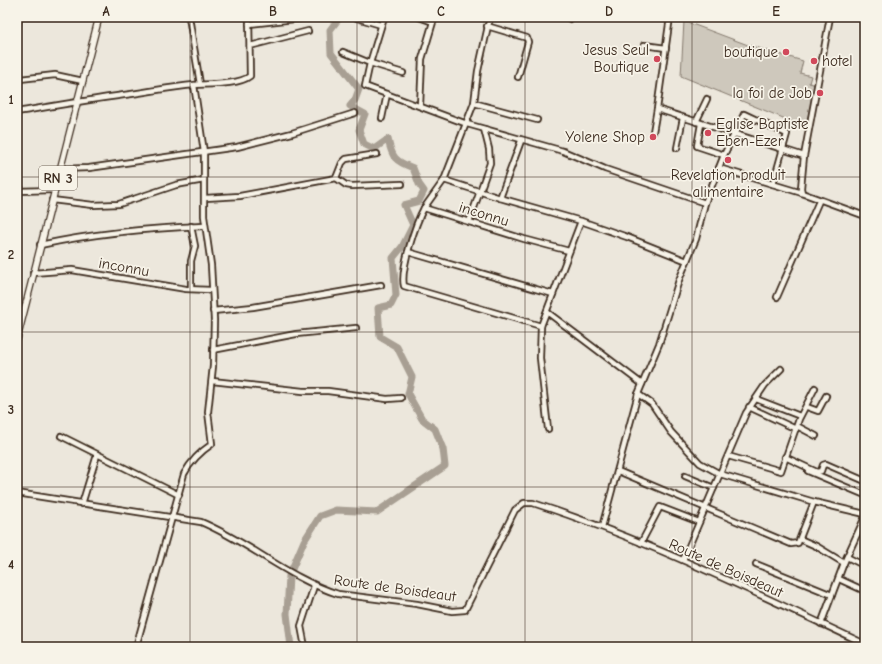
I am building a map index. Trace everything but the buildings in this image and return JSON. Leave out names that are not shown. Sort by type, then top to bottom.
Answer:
[{"type":"main road","name":"RN 3","points":[[17,339],[54,190],[79,101],[98,17]]},
{"type":"street","points":[[17,27],[19,17]]},
{"type":"street","points":[[189,17],[200,84]]},
{"type":"street","points":[[17,112],[79,101],[246,79],[250,76],[249,17]]},
{"type":"street","points":[[249,24],[313,17]]},
{"type":"street","points":[[384,17],[370,63],[365,86],[467,124],[563,151],[605,169],[705,203]]},
{"type":"street","points":[[419,17],[433,22]]},
{"type":"street","points":[[420,106],[422,59],[435,17]]},
{"type":"street","points":[[490,17],[487,26],[474,103],[444,180],[424,208],[408,252],[403,282],[407,288],[542,326]]},
{"type":"street","points":[[653,132],[670,17]]},
{"type":"street","points":[[802,193],[801,188],[804,156],[830,17]]},
{"type":"street","points":[[357,18],[381,25]]},
{"type":"street","points":[[487,26],[527,38],[528,42],[518,77]]},
{"type":"street","points":[[250,46],[308,31]]},
{"type":"street","points":[[644,45],[666,48]]},
{"type":"street","points":[[343,52],[403,74]]},
{"type":"street","points":[[17,84],[20,79],[55,75],[83,81]]},
{"type":"street","points":[[136,647],[184,474],[190,464],[202,451],[212,444],[208,412],[214,350],[211,264],[206,226],[204,152],[194,85]]},
{"type":"street","points":[[382,118],[386,94]]},
{"type":"street","points":[[707,99],[699,123],[697,146],[724,155]]},
{"type":"street","points":[[474,103],[537,120]]},
{"type":"street","points":[[657,110],[804,156]]},
{"type":"street","points":[[60,169],[90,168],[106,164],[145,161],[237,147],[286,135],[355,113]]},
{"type":"street","points":[[602,527],[638,394],[659,344],[696,239],[705,203],[724,155],[744,114],[787,134],[774,184]]},
{"type":"street","points":[[677,148],[682,118]]},
{"type":"street","points":[[469,222],[490,159],[484,129]]},
{"type":"street","points":[[500,198],[521,140]]},
{"type":"street","points":[[336,178],[342,163],[346,159],[377,154]]},
{"type":"street","points":[[719,168],[802,193],[819,201],[865,216]]},
{"type":"street","points":[[205,198],[240,196],[336,178],[346,185],[352,186],[402,184]]},
{"type":"street","points":[[52,200],[94,205],[119,204],[176,185],[204,180]]},
{"type":"street","name":"inconnu","points":[[444,180],[581,221],[687,261]]},
{"type":"street","points":[[17,191],[54,190]]},
{"type":"street","points":[[777,296],[819,201]]},
{"type":"street","name":"inconnu","points":[[424,208],[569,251]]},
{"type":"street","points":[[548,429],[540,358],[542,326],[581,221]]},
{"type":"street","points":[[191,226],[195,246],[191,261],[191,289]]},
{"type":"street","name":"inconnu","points":[[40,245],[72,238],[128,230],[206,226]]},
{"type":"street","points":[[408,252],[553,294]]},
{"type":"street","name":"inconnu","points":[[33,273],[72,270],[191,289],[211,290]]},
{"type":"street","points":[[213,311],[254,307],[381,285]]},
{"type":"street","points":[[547,312],[642,384]]},
{"type":"street","points":[[214,350],[296,334],[356,328]]},
{"type":"street","points":[[683,560],[749,408],[765,385],[781,369]]},
{"type":"street","points":[[212,381],[328,391],[387,399],[401,398]]},
{"type":"street","points":[[728,456],[781,471],[800,416],[816,388]]},
{"type":"street","points":[[638,394],[652,404],[671,432],[700,463],[720,474],[865,516],[844,563],[821,624]]},
{"type":"street","points":[[807,406],[818,411],[826,396]]},
{"type":"street","points":[[756,399],[800,416]]},
{"type":"street","points":[[749,408],[816,436]]},
{"type":"street","points":[[61,436],[179,495]]},
{"type":"street","points":[[82,504],[97,455]]},
{"type":"street","points":[[785,458],[817,472],[821,471],[823,465],[826,464],[865,481]]},
{"type":"street","points":[[785,458],[865,495]]},
{"type":"street","points":[[618,471],[791,544],[798,543],[814,502]]},
{"type":"street","points":[[685,476],[714,488]]},
{"type":"street","name":"Route de Boisdeaut","points":[[17,493],[201,522],[226,533],[258,555],[293,573],[314,586],[338,594],[417,604],[452,611],[465,610],[515,510],[524,503],[533,503],[602,527],[683,560],[865,644]]},
{"type":"street","points":[[641,543],[660,508],[699,522]]},
{"type":"street","points":[[800,539],[816,546],[844,563]]},
{"type":"street","points":[[847,557],[865,566]]},
{"type":"street","points":[[756,564],[832,595]]},
{"type":"street","points":[[839,579],[865,591]]},
{"type":"street","points":[[306,647],[301,626],[314,586]]},
{"type":"shaded area","points":[[684,21],[748,45],[803,61],[800,73],[811,76],[809,83],[817,85],[805,127],[681,76]]},
{"type":"waterway","points":[[291,647],[287,614],[289,576],[304,541],[320,516],[336,510],[377,512],[445,466],[443,449],[435,429],[422,419],[408,394],[412,377],[397,347],[380,337],[378,308],[391,305],[396,295],[393,258],[402,247],[413,225],[404,205],[419,201],[424,191],[419,184],[413,168],[395,158],[391,151],[388,139],[374,149],[364,144],[359,130],[365,114],[350,106],[355,100],[359,89],[331,53],[330,30],[340,17]]},
{"type":"place","name":"boutique","points":[[786,52]]},
{"type":"place","name":"Jesus Seul Boutique","points":[[657,59]]},
{"type":"place","name":"hotel","points":[[814,61]]},
{"type":"place","name":"la foi de Job","points":[[820,93]]},
{"type":"place","name":"Eglise Baptiste Eben-Ezer","points":[[708,133]]},
{"type":"place","name":"Yolene Shop","points":[[653,137]]},
{"type":"place","name":"Revelation produit alimentaire","points":[[728,160]]}]
